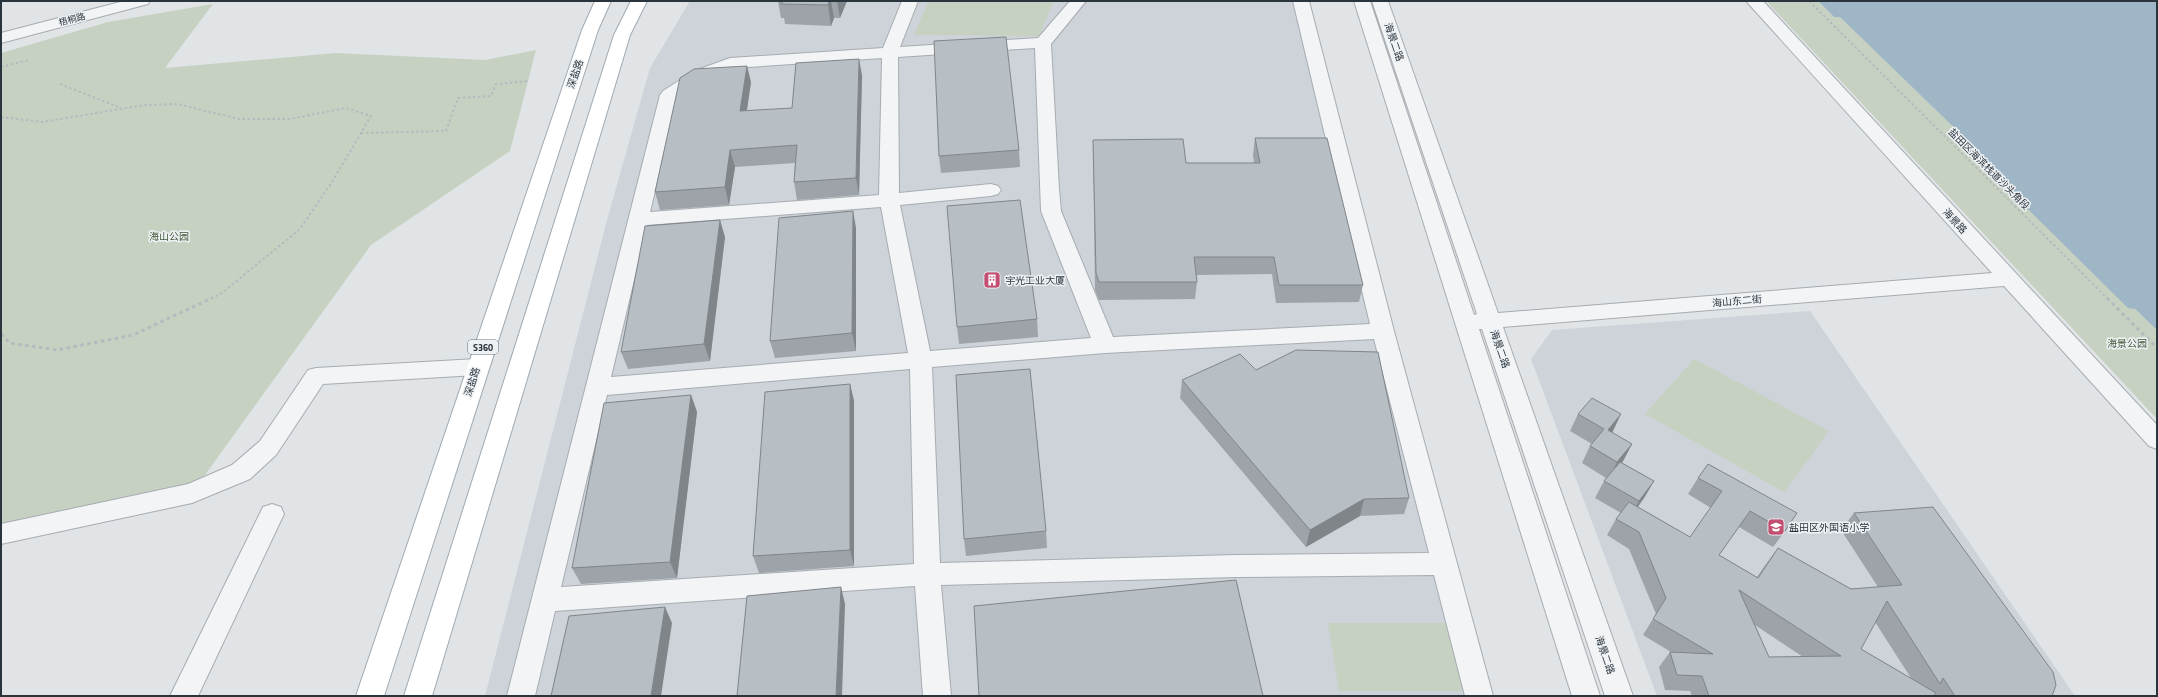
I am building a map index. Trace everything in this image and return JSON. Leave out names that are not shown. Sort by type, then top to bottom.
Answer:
[{"type":"main road","name":"深盐路","points":[[370,696],[477,367],[587,38],[603,1]]},
{"type":"main road","points":[[418,696],[622,35],[639,1]]},
{"type":"street","name":"梧桐路","points":[[1,38],[142,1]]},
{"type":"street","points":[[910,1],[890,52],[889,200],[922,361],[927,574],[937,696]]},
{"type":"street","points":[[1078,1],[1044,43],[1051,211],[1105,345]]},
{"type":"street","points":[[1301,1],[1383,331],[1479,696]]},
{"type":"street","name":"海景二路","points":[[1362,1],[1586,696]]},
{"type":"street","name":"海景二路","points":[[1380,1],[1619,696]]},
{"type":"street","name":"海景路","points":[[1754,1],[2007,279],[2157,440]]},
{"type":"street","points":[[521,696],[669,95],[700,75],[730,63],[1044,43]]},
{"type":"street","points":[[638,219],[889,200],[991,190]]},
{"type":"street","name":"海山东二街","points":[[1466,323],[2007,279]]},
{"type":"street","points":[[597,387],[1105,345],[1383,331]]},
{"type":"street","points":[[1,534],[192,493],[240,472],[268,448],[316,376],[477,367]]},
{"type":"street","points":[[184,696],[272,514]]},
{"type":"street","points":[[545,600],[927,574],[1236,566],[1444,564]]},
{"type":"path","name":"盐田区海滨栈道沙头角段","points":[[1809,1],[2157,348]]},
{"type":"path","points":[[1,67],[29,60]]},
{"type":"path","points":[[360,133],[446,131],[458,98],[491,96],[496,84],[528,81]]},
{"type":"path","points":[[60,84],[122,109]]},
{"type":"path","points":[[1,117],[42,122],[122,109],[177,104],[239,118],[290,119],[346,108],[371,116],[332,182],[300,229],[222,293],[133,334],[57,350],[10,343],[1,334]]},
{"type":"shaded area","points":[[690,1],[1301,1],[1479,696],[485,696],[607,220],[650,68]]},
{"type":"shaded area","name":"盐田区外国语小学","points":[[1810,311],[2075,696],[1657,696],[1531,359],[1552,330]]},
{"type":"green space","points":[[928,1],[1054,1],[1039,36],[914,35]]},
{"type":"green space","name":"海景公园","points":[[1766,1],[1818,1],[1834,17],[1840,16],[1972,145],[1965,146],[2157,330],[2157,419]]},
{"type":"green space","name":"海山公园","points":[[213,4],[165,68],[336,53],[485,60],[536,50],[510,151],[371,245],[192,493],[1,534],[1,53],[108,22]]},
{"type":"green space","points":[[1694,359],[1829,431],[1784,492],[1645,414]]},
{"type":"green space","points":[[1328,623],[1447,623],[1464,691],[1339,691]]},
{"type":"water","points":[[1818,1],[2157,1],[2157,330],[2135,309],[2128,308],[1964,146],[1972,145],[1840,17],[1834,17]]},
{"type":"building","points":[[783,1],[829,1],[828,5],[781,4]]},
{"type":"building","points":[[1006,37],[1019,150],[939,156],[934,41]]},
{"type":"building","points":[[859,59],[856,178],[794,182],[797,145],[730,150],[725,187],[655,192],[680,78],[694,69],[747,66],[740,111],[792,108],[796,63]]},
{"type":"building","points":[[1255,138],[1327,138],[1363,285],[1279,285],[1274,257],[1194,257],[1197,282],[1099,282],[1096,273],[1093,140],[1183,139],[1186,163],[1260,163]]},
{"type":"building","name":"宇光工业大厦","points":[[1020,200],[1037,319],[957,327],[947,206]]},
{"type":"building","points":[[853,211],[852,333],[770,341],[779,218]]},
{"type":"building","points":[[720,220],[704,344],[621,352],[645,226]]},
{"type":"building","points":[[1296,350],[1378,352],[1409,498],[1364,499],[1310,530],[1182,380],[1240,354],[1256,370]]},
{"type":"building","points":[[1030,369],[1046,531],[964,539],[956,375]]},
{"type":"building","points":[[850,384],[850,550],[753,556],[765,392]]},
{"type":"building","points":[[691,395],[670,562],[572,568],[604,403]]},
{"type":"building","points":[[1592,398],[1621,414],[1608,430],[1632,444],[1617,462],[1590,446],[1604,429],[1578,414]]},
{"type":"building","points":[[1620,462],[1654,481],[1639,501],[1604,481]]},
{"type":"building","points":[[1708,464],[1797,513],[1785,531],[1750,511],[1719,555],[1758,578],[1778,548],[1851,589],[1902,585],[1854,513],[1933,507],[2053,672],[2056,685],[2052,696],[1955,696],[1943,678],[1940,684],[1887,601],[1861,649],[1936,693],[1934,696],[1709,696],[1702,676],[1677,675],[1670,652],[1713,654],[1653,619],[1666,598],[1639,532],[1616,519],[1629,502],[1690,537],[1722,491],[1698,478]],"holes":[[[1739,590],[1841,656],[1769,657]]]},
{"type":"building","points":[[1236,580],[1263,696],[979,696],[974,606]]},
{"type":"building","points":[[841,587],[836,696],[737,696],[747,596]]},
{"type":"building","points":[[665,607],[651,696],[551,696],[569,616]]},
{"type":"place","name":"宇光工业大厦","points":[[992,280]]},
{"type":"place","name":"盐田区外国语小学","points":[[1776,527]]}]
